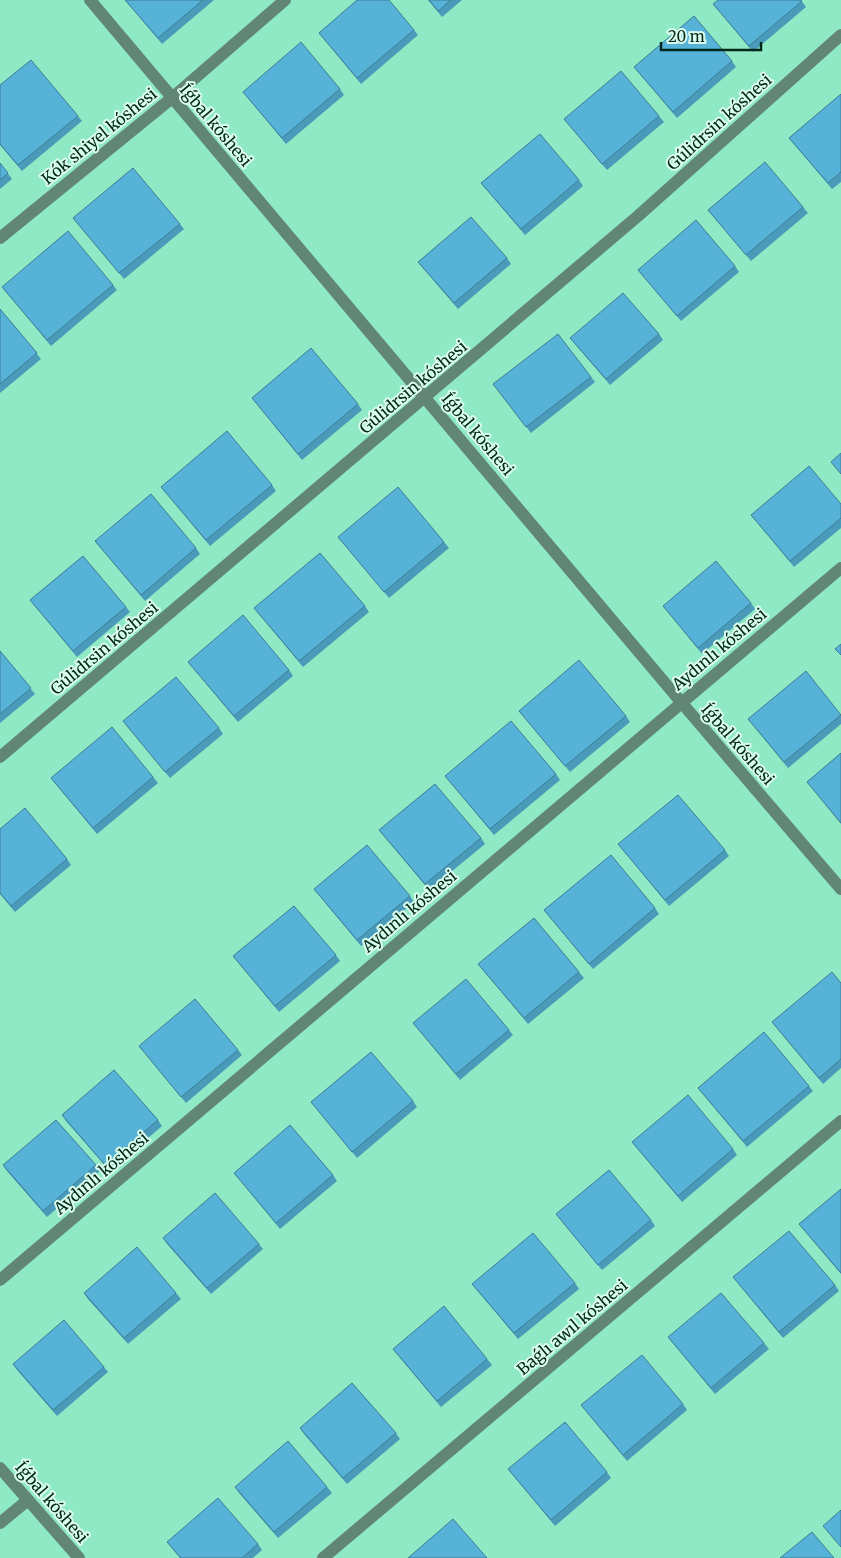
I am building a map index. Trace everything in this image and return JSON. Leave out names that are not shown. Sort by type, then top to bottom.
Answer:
[{"type":"street","name":"Íǵbal kóshesi","points":[[90,0],[681,702],[841,889]]},
{"type":"street","name":"Kók shiyel kóshesi","points":[[0,238],[172,98],[285,0]]},
{"type":"street","name":"Gúlidrsin kóshesi","points":[[0,757],[638,216],[841,35]]},
{"type":"street","name":"Aydınlı kóshesi","points":[[0,1280],[841,568]]},
{"type":"street","name":"Baǵlı awıl kóshesi","points":[[323,1558],[841,1121]]},
{"type":"street","name":"Íǵbal kóshesi","points":[[0,1468],[80,1558]]},
{"type":"street","points":[[0,1523],[28,1500]]},
{"type":"building","points":[[125,0],[203,0],[158,38]]},
{"type":"building","points":[[357,0],[389,0],[414,30],[357,78],[319,33]]},
{"type":"building","points":[[429,0],[451,0],[438,11]]},
{"type":"building","points":[[718,0],[802,1],[749,46],[713,4]]},
{"type":"building","points":[[694,16],[732,61],[673,112],[634,67]]},
{"type":"building","points":[[301,42],[340,89],[282,138],[243,92]]},
{"type":"building","points":[[31,60],[78,116],[18,165],[0,144],[0,85]]},
{"type":"building","points":[[621,71],[659,116],[602,164],[564,119]]},
{"type":"building","points":[[841,94],[841,172],[828,183],[789,138]]},
{"type":"building","points":[[540,134],[579,180],[521,229],[481,183]]},
{"type":"building","points":[[765,162],[803,207],[746,255],[708,210]]},
{"type":"building","points":[[0,163],[8,173],[0,180]]},
{"type":"building","points":[[133,168],[180,224],[119,273],[73,218]]},
{"type":"building","points":[[471,217],[507,258],[454,303],[418,262]]},
{"type":"building","points":[[696,220],[735,266],[677,316],[638,270]]},
{"type":"building","points":[[68,231],[113,285],[47,340],[2,287]]},
{"type":"building","points":[[623,293],[659,334],[606,379],[570,338]]},
{"type":"building","points":[[0,309],[37,353],[0,384]]},
{"type":"building","points":[[558,334],[591,377],[526,427],[493,384]]},
{"type":"building","points":[[311,348],[358,404],[298,454],[252,398]]},
{"type":"building","points":[[227,431],[272,485],[206,540],[161,487]]},
{"type":"building","points":[[841,453],[841,474],[831,462]]},
{"type":"building","points":[[809,466],[841,504],[841,518],[790,561],[751,515]]},
{"type":"building","points":[[398,487],[444,542],[384,592],[338,537]]},
{"type":"building","points":[[151,494],[196,548],[141,595],[95,541]]},
{"type":"building","points":[[320,553],[365,606],[299,661],[254,608]]},
{"type":"building","points":[[83,556],[126,607],[73,651],[30,600]]},
{"type":"building","points":[[716,561],[751,603],[698,648],[663,606]]},
{"type":"building","points":[[243,615],[289,670],[234,716],[188,662]]},
{"type":"building","points":[[841,644],[841,655],[835,649]]},
{"type":"building","points":[[0,651],[31,688],[0,714]]},
{"type":"building","points":[[579,660],[626,716],[565,766],[519,711]]},
{"type":"building","points":[[806,671],[841,715],[784,762],[748,719]]},
{"type":"building","points":[[176,677],[219,728],[165,772],[123,721]]},
{"type":"building","points":[[511,721],[556,774],[490,829],[445,776]]},
{"type":"building","points":[[112,727],[153,777],[93,828],[51,778]]},
{"type":"building","points":[[841,753],[841,823],[807,782]]},
{"type":"building","points":[[435,784],[481,838],[425,884],[379,830]]},
{"type":"building","points":[[678,795],[725,850],[665,900],[618,844]]},
{"type":"building","points":[[25,808],[67,859],[11,906],[0,893],[0,829]]},
{"type":"building","points":[[367,845],[410,896],[357,940],[314,889]]},
{"type":"building","points":[[611,855],[655,908],[589,964],[544,910]]},
{"type":"building","points":[[294,906],[336,955],[275,1006],[233,956]]},
{"type":"building","points":[[534,918],[579,972],[524,1018],[478,964]]},
{"type":"building","points":[[832,972],[841,983],[841,1059],[819,1078],[772,1022]]},
{"type":"building","points":[[466,979],[509,1030],[456,1074],[413,1023]]},
{"type":"building","points":[[195,999],[238,1050],[181,1097],[139,1046]]},
{"type":"building","points":[[764,1032],[809,1086],[743,1141],[698,1088]]},
{"type":"building","points":[[371,1052],[413,1101],[352,1152],[311,1102]]},
{"type":"building","points":[[114,1070],[158,1120],[105,1165],[62,1115]]},
{"type":"building","points":[[688,1095],[733,1149],[678,1196],[632,1142]]},
{"type":"building","points":[[56,1120],[96,1165],[43,1211],[3,1165]]},
{"type":"building","points":[[290,1125],[333,1175],[276,1223],[234,1173]]},
{"type":"building","points":[[609,1170],[651,1220],[598,1265],[556,1214]]},
{"type":"building","points":[[841,1189],[841,1273],[799,1224]]},
{"type":"building","points":[[215,1193],[259,1244],[207,1288],[163,1238]]},
{"type":"building","points":[[789,1231],[835,1285],[779,1332],[733,1277]]},
{"type":"building","points":[[533,1233],[575,1283],[514,1333],[472,1284]]},
{"type":"building","points":[[137,1247],[176,1293],[124,1338],[84,1293]]},
{"type":"building","points":[[721,1293],[764,1343],[711,1388],[668,1337]]},
{"type":"building","points":[[444,1306],[487,1359],[437,1401],[393,1349]]},
{"type":"building","points":[[64,1320],[104,1367],[53,1410],[13,1364]]},
{"type":"building","points":[[642,1355],[683,1404],[623,1455],[581,1405]]},
{"type":"building","points":[[352,1383],[396,1433],[343,1478],[300,1428]]},
{"type":"building","points":[[565,1422],[607,1472],[551,1520],[508,1469]]},
{"type":"building","points":[[288,1441],[327,1487],[274,1532],[235,1487]]},
{"type":"building","points":[[218,1498],[258,1544],[242,1558],[181,1558],[167,1542]]},
{"type":"building","points":[[841,1510],[841,1547],[823,1526]]},
{"type":"building","points":[[453,1519],[487,1558],[408,1558]]},
{"type":"building","points":[[812,1532],[834,1558],[780,1558]]}]
